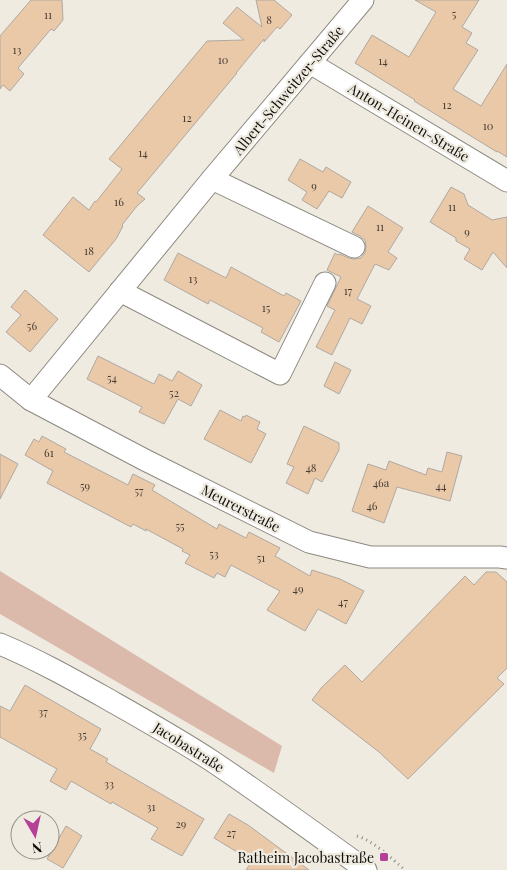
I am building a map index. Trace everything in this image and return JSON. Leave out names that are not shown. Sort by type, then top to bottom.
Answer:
[{"type":"street","name":"Albert-Schweitzer-Straße","points":[[31,400],[212,179],[363,0]]},
{"type":"street","name":"Anton-Heinen-Straße","points":[[310,63],[507,181]]},
{"type":"street","points":[[212,179],[354,247]]},
{"type":"street","points":[[120,291],[280,374],[325,283]]},
{"type":"street","name":"Meurerstraße","points":[[0,375],[31,400],[145,460],[309,542],[370,556],[507,558]]},
{"type":"street","name":"Jacobastraße","points":[[0,644],[80,684],[152,724],[296,818],[366,870]]},
{"type":"shaded area","points":[[0,571],[282,746],[274,773],[0,614]]},
{"type":"building","points":[[31,0],[62,0],[63,20],[54,31],[51,29],[18,68],[24,74],[10,91],[3,85],[0,89],[0,36]]},
{"type":"building","points":[[256,0],[274,0],[292,15],[280,29],[277,27],[264,42],[264,39],[137,193],[145,199],[122,225],[116,239],[89,272],[43,235],[73,197],[89,210],[96,202],[122,169],[109,159],[207,41],[244,40],[223,23],[237,7],[262,27]]},
{"type":"building","points":[[415,0],[479,0],[462,27],[472,33],[466,43],[478,50],[453,89],[481,106],[507,64],[507,157],[355,63],[372,35],[409,57],[436,12]]},
{"type":"building","points":[[300,159],[323,172],[326,167],[351,182],[342,198],[329,191],[317,209],[302,200],[307,192],[288,180]]},
{"type":"building","points":[[451,187],[464,194],[468,205],[492,220],[507,217],[507,268],[493,252],[482,270],[464,259],[470,249],[430,222]]},
{"type":"building","points":[[368,206],[403,228],[388,252],[397,258],[389,270],[375,264],[357,299],[371,306],[362,324],[350,318],[332,355],[316,347],[335,310],[327,306],[341,277],[327,270],[335,253],[354,259],[361,258],[365,253],[365,240],[352,232]]},
{"type":"building","points":[[178,253],[226,278],[231,267],[284,296],[286,293],[301,301],[279,342],[261,332],[263,328],[210,300],[208,304],[164,280]]},
{"type":"building","points":[[25,290],[58,319],[30,352],[6,332],[21,315],[11,307]]},
{"type":"building","points":[[98,356],[154,384],[159,374],[172,381],[178,371],[202,385],[191,406],[178,399],[164,424],[139,412],[142,407],[87,379]]},
{"type":"building","points":[[335,362],[351,370],[339,394],[324,386]]},
{"type":"building","points":[[220,410],[241,421],[243,416],[245,417],[246,415],[260,422],[257,429],[266,434],[251,463],[204,439]]},
{"type":"building","points":[[304,426],[339,443],[339,450],[322,482],[315,478],[308,494],[286,483],[294,467],[287,464]]},
{"type":"building","points":[[42,436],[66,449],[64,452],[128,485],[133,474],[155,485],[152,490],[217,529],[219,524],[246,538],[249,532],[280,548],[275,556],[310,576],[312,570],[340,579],[364,591],[346,624],[318,609],[305,631],[267,610],[280,591],[231,565],[225,577],[217,573],[214,578],[185,563],[190,555],[182,551],[183,549],[146,529],[146,531],[133,524],[131,527],[47,483],[53,471],[25,455],[34,439],[39,442]]},
{"type":"building","points":[[447,452],[462,456],[450,501],[397,487],[384,523],[352,511],[368,464],[386,470],[389,461],[426,475],[428,468],[442,472]]},
{"type":"building","points":[[0,454],[18,464],[0,499]]},
{"type":"building","points":[[486,572],[496,572],[507,582],[507,668],[497,678],[504,684],[408,779],[379,752],[312,700],[322,687],[345,665],[362,682],[465,576],[474,585]]},
{"type":"building","points":[[25,685],[101,729],[90,749],[108,759],[106,762],[204,819],[182,856],[151,839],[158,828],[71,781],[66,790],[50,781],[57,769],[0,737],[0,706],[10,711]]},
{"type":"building","points":[[229,814],[248,825],[309,870],[246,870],[252,861],[214,838]]},
{"type":"building","points":[[66,826],[82,836],[63,868],[49,860],[60,860],[60,836]]},
{"type":"place","name":"Ratheim Jacobastraße","points":[[384,857]]}]
